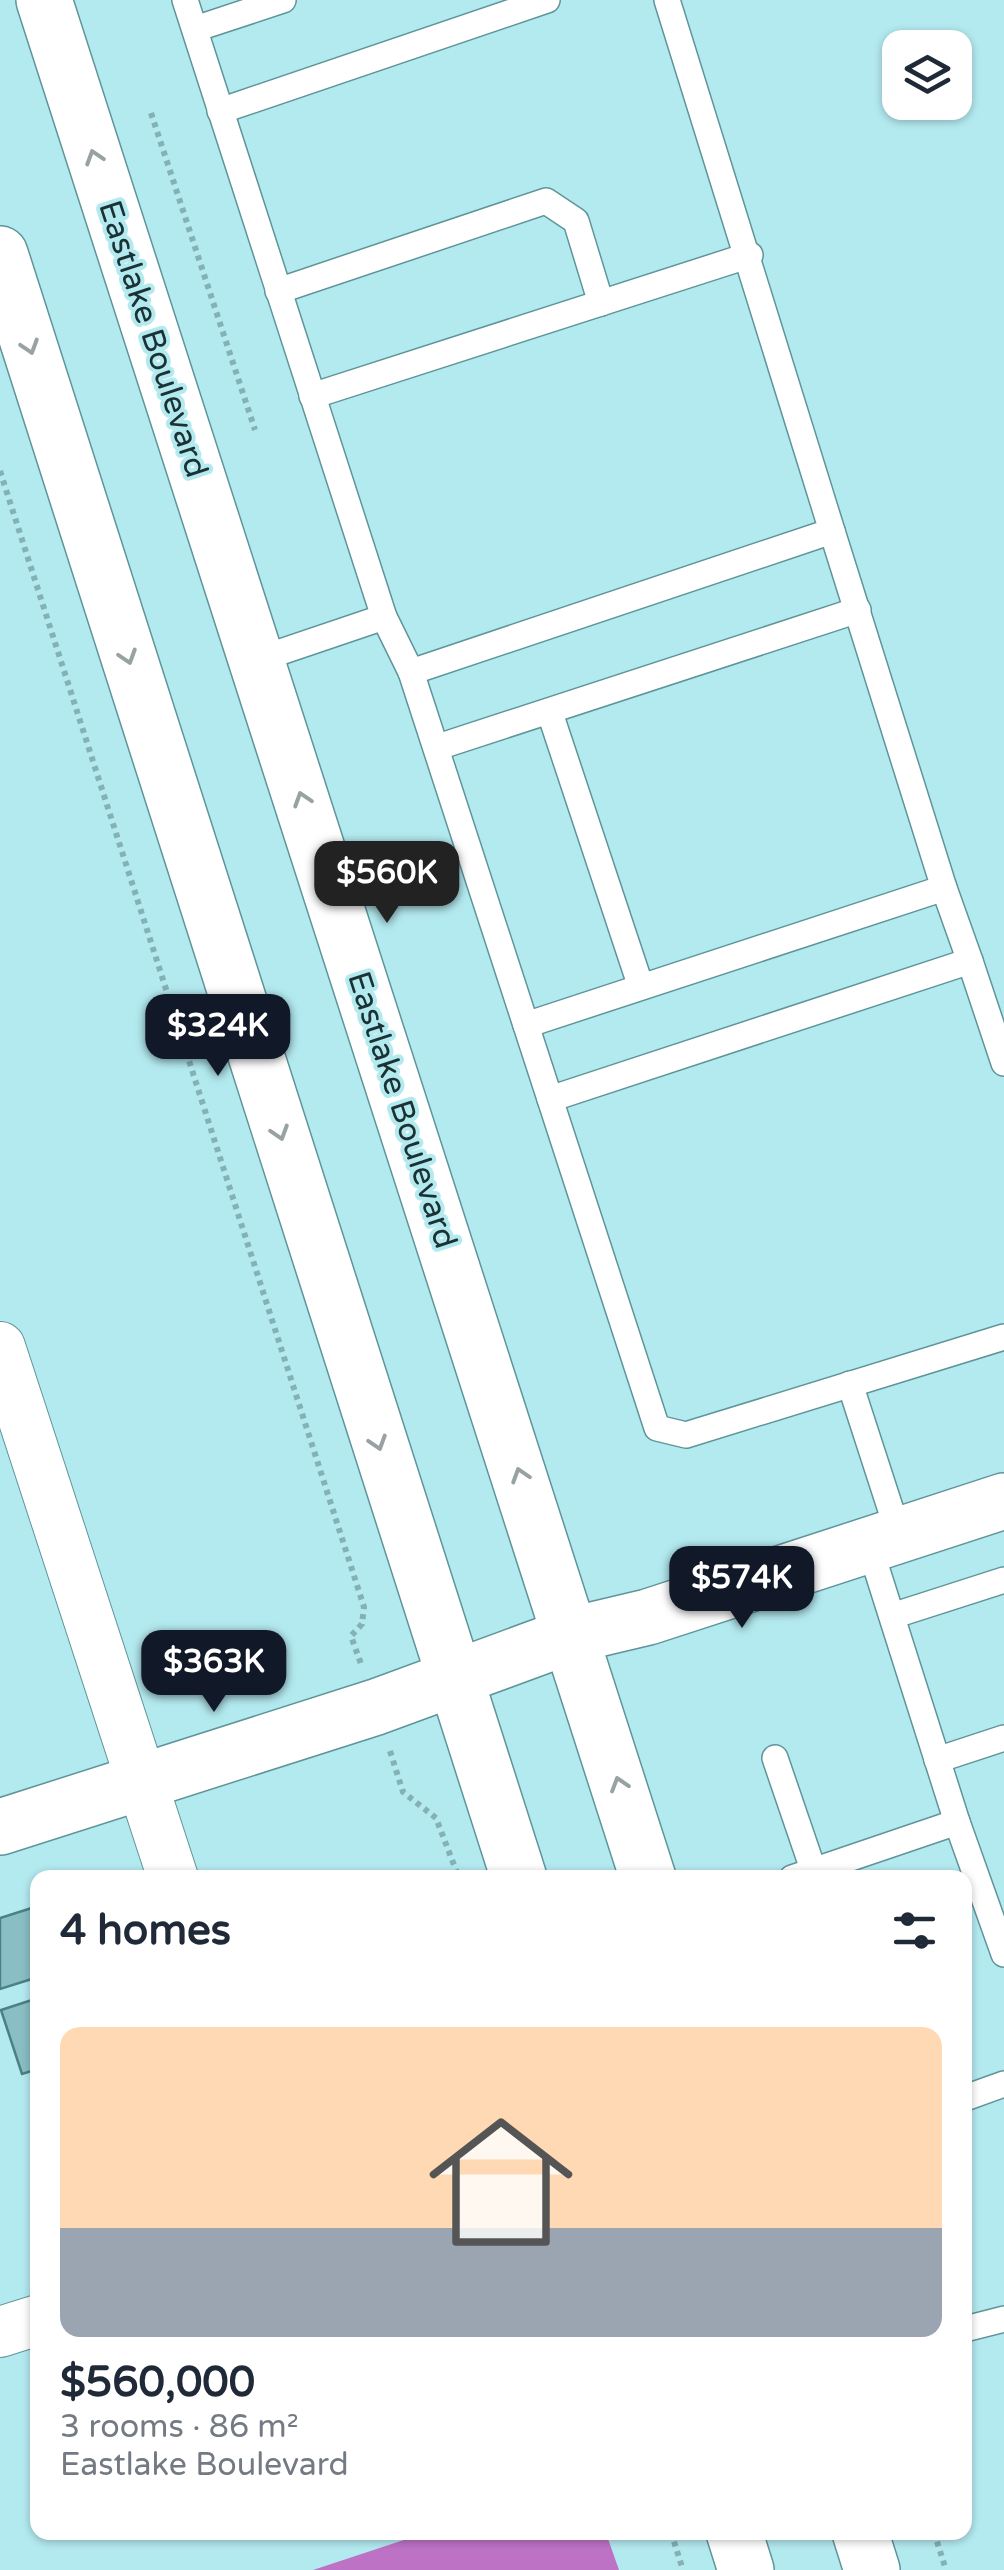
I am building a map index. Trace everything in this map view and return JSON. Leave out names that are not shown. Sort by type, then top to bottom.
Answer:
[{"type":"main road","name":"Eastlake Boulevard","points":[[44,0],[645,1870]]},
{"type":"main road","points":[[0,254],[515,1870]]},
{"type":"main road","points":[[0,1827],[142,1783],[572,1636],[648,1617],[1004,1501]]},
{"type":"main road","points":[[737,2540],[746,2570]]},
{"type":"main road","points":[[863,2540],[872,2570]]},
{"type":"street","points":[[0,1347],[170,1870]]},
{"type":"street","points":[[0,2332],[30,2323]]},
{"type":"lane","points":[[185,0],[384,618],[411,672],[438,747],[657,1428],[686,1434],[1004,1336]]},
{"type":"lane","points":[[195,29],[282,0]]},
{"type":"lane","points":[[220,110],[547,0]]},
{"type":"lane","points":[[667,0],[750,255],[944,888],[1004,1064]]},
{"type":"lane","points":[[278,291],[546,201],[576,222],[601,302]]},
{"type":"lane","points":[[312,396],[750,255]]},
{"type":"lane","points":[[411,672],[832,531]]},
{"type":"lane","points":[[438,747],[858,610]]},
{"type":"lane","points":[[257,660],[384,618]]},
{"type":"lane","points":[[550,713],[640,987]]},
{"type":"lane","points":[[526,1025],[944,888]]},
{"type":"lane","points":[[550,1099],[970,961]]},
{"type":"lane","points":[[850,1384],[884,1540],[892,1616],[957,1822],[1004,1954]]},
{"type":"lane","points":[[892,1616],[1004,1580]]},
{"type":"lane","points":[[937,1760],[1004,1738]]},
{"type":"lane","points":[[775,1758],[806,1870]]},
{"type":"lane","points":[[821,1870],[957,1822]]},
{"type":"lane","points":[[972,2095],[1004,2084]]},
{"type":"lane","points":[[972,2327],[1004,2319]]},
{"type":"path","points":[[151,113],[255,430]]},
{"type":"path","points":[[0,470],[364,1608],[362,1624],[351,1636],[355,1645]]},
{"type":"path","points":[[393,1760],[404,1792],[436,1818],[456,1870]]},
{"type":"path","points":[[674,2540],[683,2570]]},
{"type":"path","points":[[937,2540],[946,2570]]},
{"type":"shaded area","points":[[404,2540],[608,2540],[619,2570],[313,2570]]},
{"type":"building","points":[[30,1909],[30,1980],[0,1989],[0,1918]]},
{"type":"building","points":[[30,2001],[30,2072],[22,2074],[1,2010]]}]
